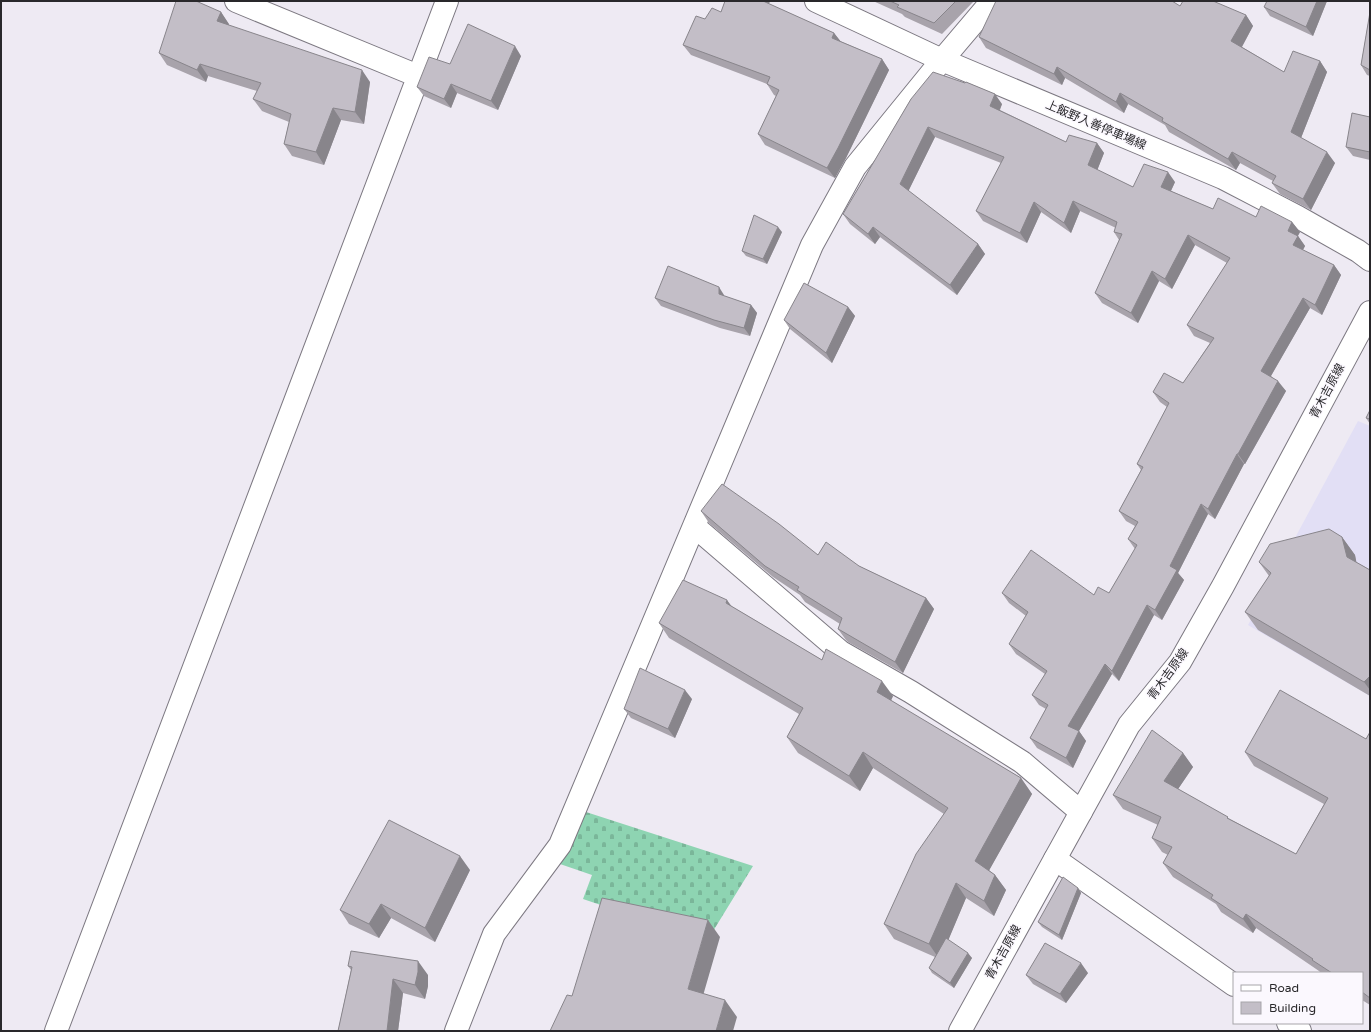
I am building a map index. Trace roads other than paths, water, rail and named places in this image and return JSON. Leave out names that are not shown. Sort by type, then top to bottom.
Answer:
[{"type":"street","points":[[236,1],[418,76]]},
{"type":"street","points":[[56,1031],[447,1]]},
{"type":"street","name":"上飯野入善停車場線","points":[[816,1],[942,60],[1224,178],[1298,217],[1358,251],[1370,260]]},
{"type":"street","points":[[456,1031],[494,934],[560,845],[812,246],[855,167],[992,1]]},
{"type":"street","name":"青木吉原線","points":[[960,1031],[1129,725],[1180,662],[1224,586],[1370,312]]},
{"type":"street","points":[[694,526],[841,652],[911,692],[1022,762],[1081,812]]},
{"type":"street","points":[[1055,859],[1233,984]]},
{"type":"street","points":[[1290,1024],[1300,1031]]}]
